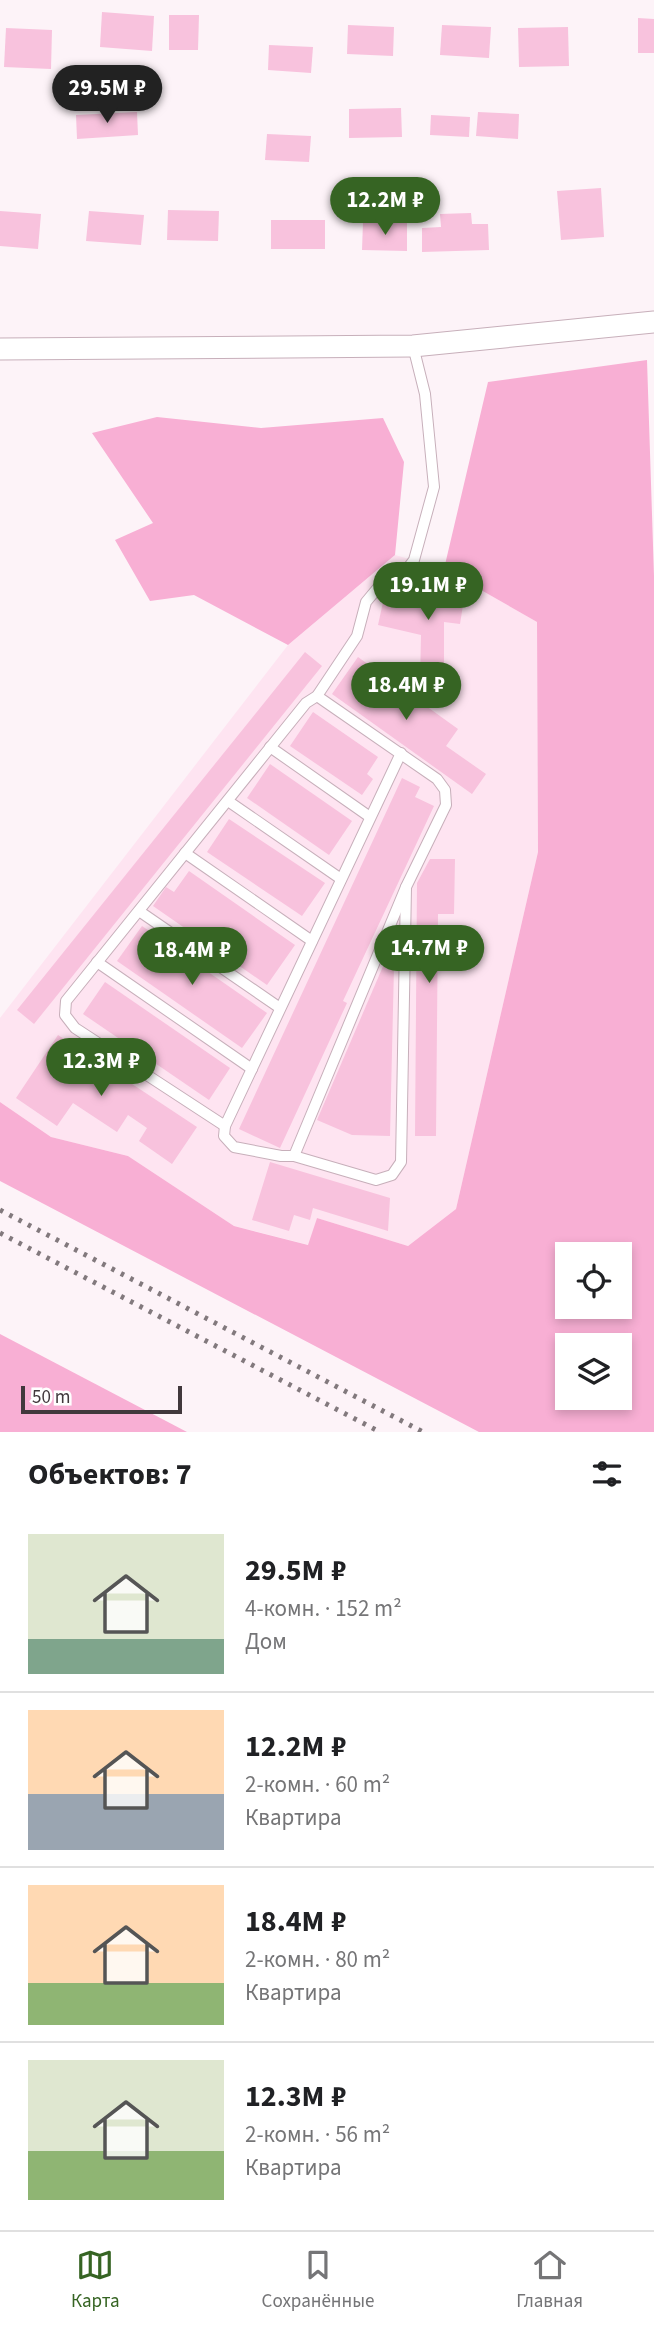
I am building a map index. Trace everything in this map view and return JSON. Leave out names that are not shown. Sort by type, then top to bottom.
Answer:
[{"type":"street","points":[[0,349],[413,346],[654,322]]},
{"type":"lane","points":[[225,1126],[75,1028],[65,1015],[66,1001],[306,703],[317,696],[357,636],[366,602],[380,584],[404,573],[414,560],[434,488],[425,394],[413,346]]},
{"type":"lane","points":[[293,1156],[406,887],[446,804],[445,790],[438,779],[317,696]]},
{"type":"lane","points":[[270,747],[370,817]]},
{"type":"lane","points":[[401,753],[225,1126],[224,1136],[234,1147],[293,1156],[376,1180],[392,1175],[401,1162],[406,887]]},
{"type":"lane","points":[[228,801],[341,879]]},
{"type":"lane","points":[[185,853],[312,941]]},
{"type":"lane","points":[[139,911],[280,1008]]},
{"type":"lane","points":[[97,962],[252,1069]]},
{"type":"shaded area","points":[[647,360],[654,576],[654,1432],[479,1432],[0,1181],[0,1102],[51,1137],[128,1156],[234,1226],[308,1245],[317,1218],[408,1246],[456,1209],[538,852],[537,622],[444,569],[488,382]]},
{"type":"shaded area","points":[[157,417],[261,428],[383,418],[404,462],[395,555],[288,645],[194,595],[150,601],[115,540],[153,523],[92,433]]},
{"type":"shaded area","points":[[395,555],[444,569],[537,622],[538,852],[456,1209],[408,1246],[317,1218],[309,1245],[234,1226],[128,1156],[51,1137],[0,1102],[0,1018],[288,645]]},
{"type":"shaded area","points":[[0,1334],[187,1432],[0,1432]]},
{"type":"building","points":[[102,12],[154,16],[152,51],[100,47]]},
{"type":"building","points":[[169,15],[199,15],[198,50],[169,50]]},
{"type":"building","points":[[638,18],[654,19],[654,53],[638,53]]},
{"type":"building","points":[[348,25],[394,27],[393,56],[347,54]]},
{"type":"building","points":[[442,25],[491,27],[489,58],[440,55]]},
{"type":"building","points":[[568,27],[569,66],[519,67],[518,28]]},
{"type":"building","points":[[6,28],[52,30],[51,69],[4,67]]},
{"type":"building","points":[[269,45],[313,47],[311,73],[268,70]]},
{"type":"building","points":[[401,108],[402,137],[349,138],[349,109]]},
{"type":"building","points":[[137,112],[138,135],[77,139],[76,115]]},
{"type":"building","points":[[478,112],[519,114],[518,139],[476,136]]},
{"type":"building","points":[[431,115],[470,117],[469,137],[430,135]]},
{"type":"building","points":[[267,134],[311,136],[309,162],[265,160]]},
{"type":"building","points":[[601,188],[604,237],[561,240],[557,191]]},
{"type":"building","points":[[168,210],[219,211],[218,241],[167,240]]},
{"type":"building","points":[[0,211],[41,214],[38,249],[0,246]]},
{"type":"building","points":[[89,211],[144,215],[141,245],[86,241]]},
{"type":"building","points":[[471,213],[472,224],[488,224],[489,250],[422,252],[422,228],[441,227],[440,214]]},
{"type":"building","points":[[271,220],[325,220],[325,249],[271,249]]},
{"type":"building","points":[[363,222],[407,223],[407,251],[362,250]]},
{"type":"building","points":[[438,575],[467,580],[460,624],[444,622],[444,683],[420,683],[421,635],[378,625],[385,593],[432,605]]},
{"type":"building","points":[[305,652],[322,666],[34,1024],[17,1010]]},
{"type":"building","points":[[358,657],[458,729],[446,746],[486,774],[472,794],[332,694]]},
{"type":"building","points":[[313,712],[378,757],[367,774],[373,779],[362,795],[290,746]]},
{"type":"building","points":[[270,764],[352,821],[329,855],[247,798]]},
{"type":"building","points":[[402,778],[420,787],[415,797],[434,806],[343,1001],[347,1003],[280,1148],[239,1129]]},
{"type":"building","points":[[229,819],[325,883],[302,916],[207,852]]},
{"type":"building","points":[[430,859],[455,859],[454,914],[438,914],[436,1136],[415,1136],[417,883]]},
{"type":"building","points":[[189,871],[295,945],[267,985],[153,906],[166,887],[174,892]]},
{"type":"building","points":[[142,926],[267,1013],[242,1048],[117,961]]},
{"type":"building","points":[[384,964],[394,967],[390,1136],[352,1135],[317,1120]]},
{"type":"building","points":[[105,982],[230,1068],[209,1100],[83,1014]]},
{"type":"building","points":[[58,1035],[197,1127],[172,1164],[139,1141],[147,1128],[128,1115],[117,1132],[73,1103],[57,1126],[16,1098]]},
{"type":"building","points":[[270,1162],[390,1198],[388,1231],[313,1208],[310,1220],[294,1215],[289,1231],[252,1220]]},
{"type":"railway","points":[[0,1210],[423,1432]]},
{"type":"railway","points":[[0,1233],[380,1432]]}]
